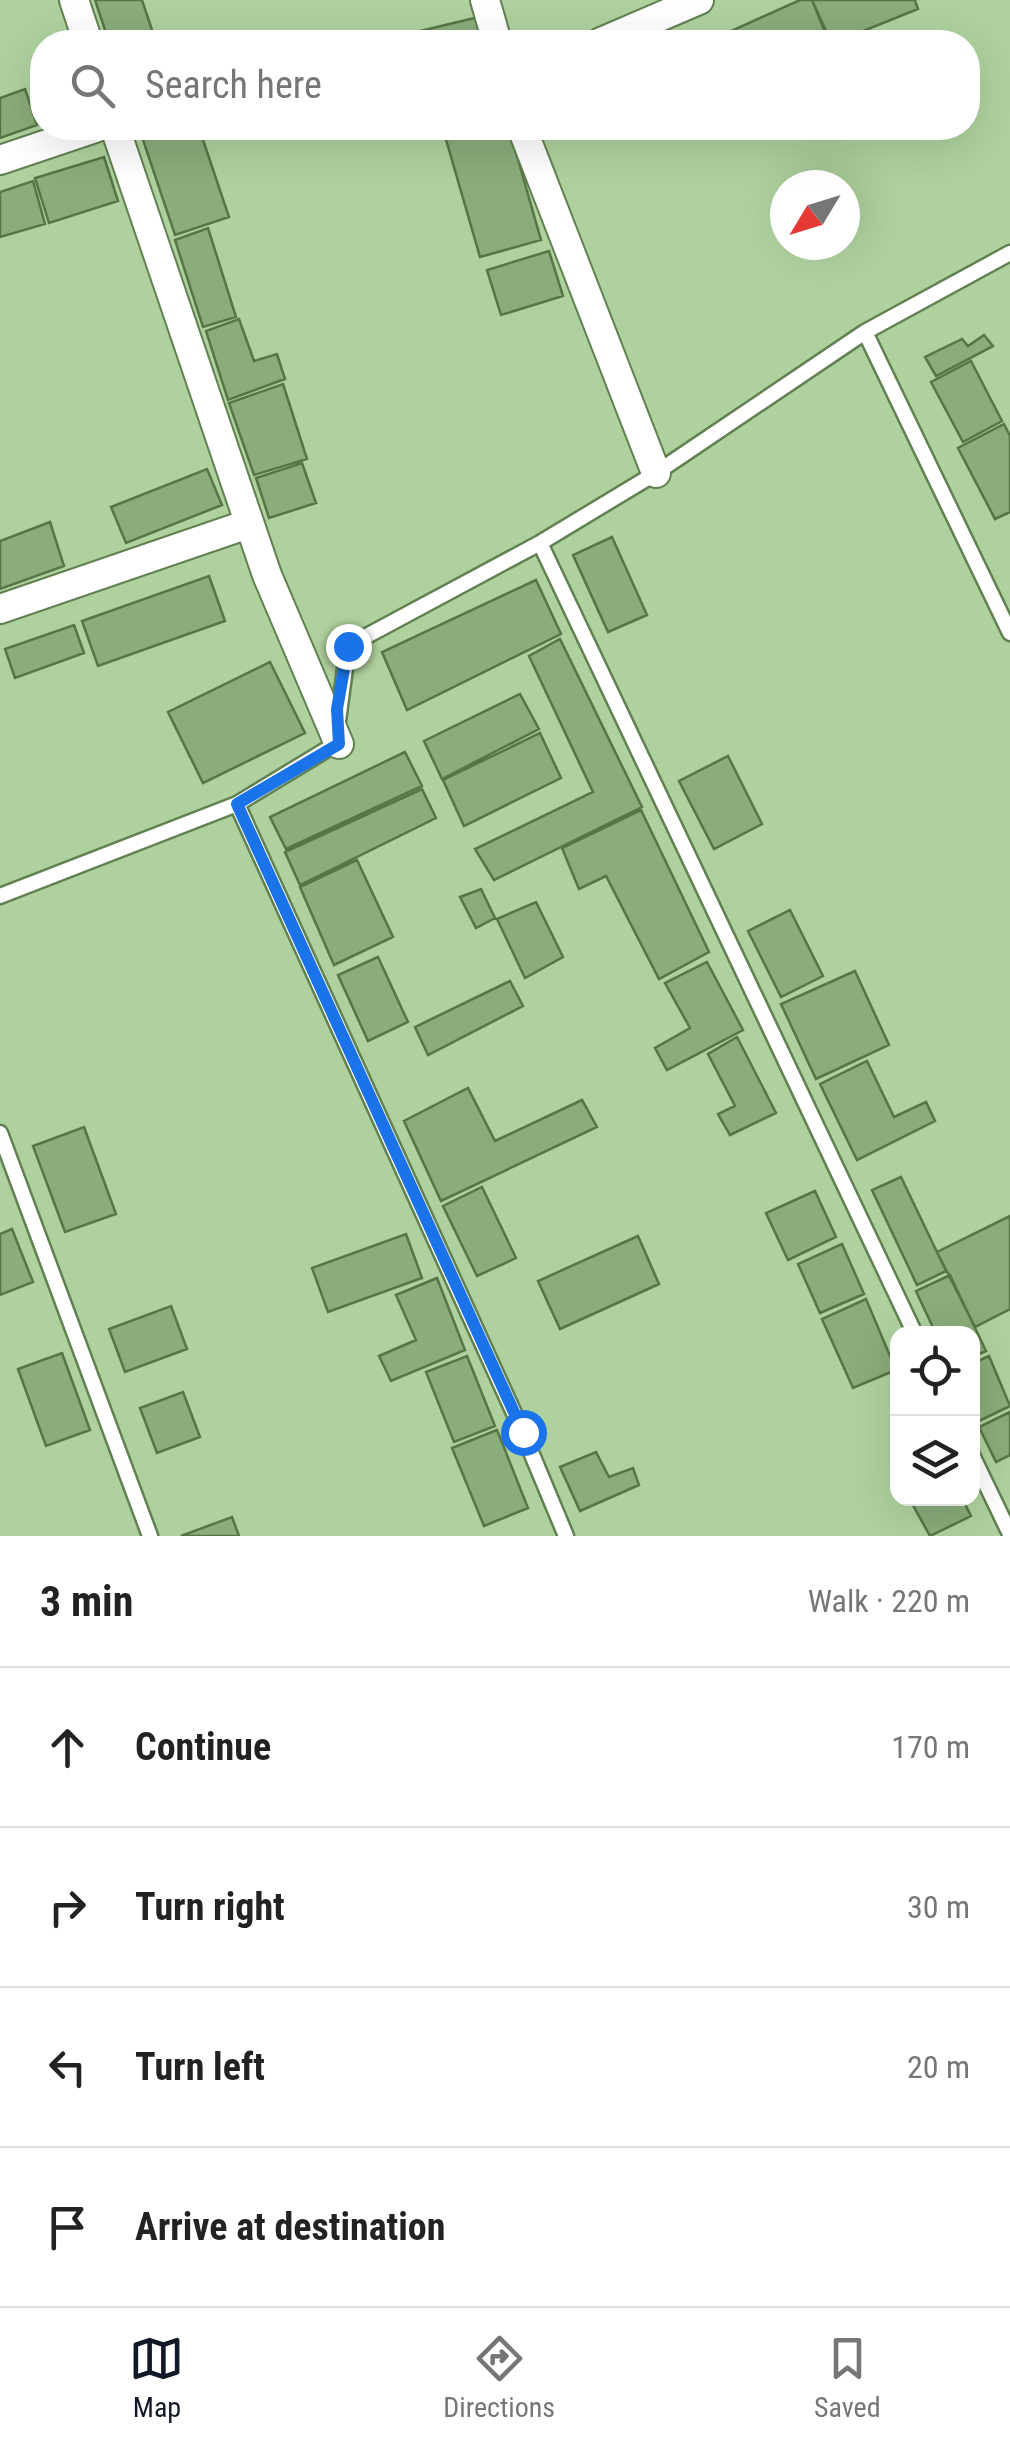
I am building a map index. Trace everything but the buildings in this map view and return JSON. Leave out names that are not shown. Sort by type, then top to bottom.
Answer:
[{"type":"street","points":[[74,0],[84,30]]},
{"type":"street","points":[[485,0],[493,30]]},
{"type":"street","points":[[629,30],[699,0]]},
{"type":"street","points":[[0,160],[59,140]]},
{"type":"street","points":[[119,140],[248,524],[286,626],[339,744]]},
{"type":"street","points":[[527,140],[656,473]]},
{"type":"street","points":[[0,608],[248,524]]},
{"type":"lane","points":[[0,896],[237,804],[339,744],[337,709],[348,646],[540,543],[656,473],[865,332],[1010,253]]},
{"type":"lane","points":[[865,332],[1010,633]]},
{"type":"lane","points":[[540,543],[911,1326]]},
{"type":"lane","points":[[237,804],[523,1432],[566,1536]]},
{"type":"lane","points":[[0,1133],[150,1536]]},
{"type":"lane","points":[[980,1472],[1010,1534]]},
{"type":"route","points":[[348,646],[337,709],[339,744],[237,804],[523,1432]]}]
